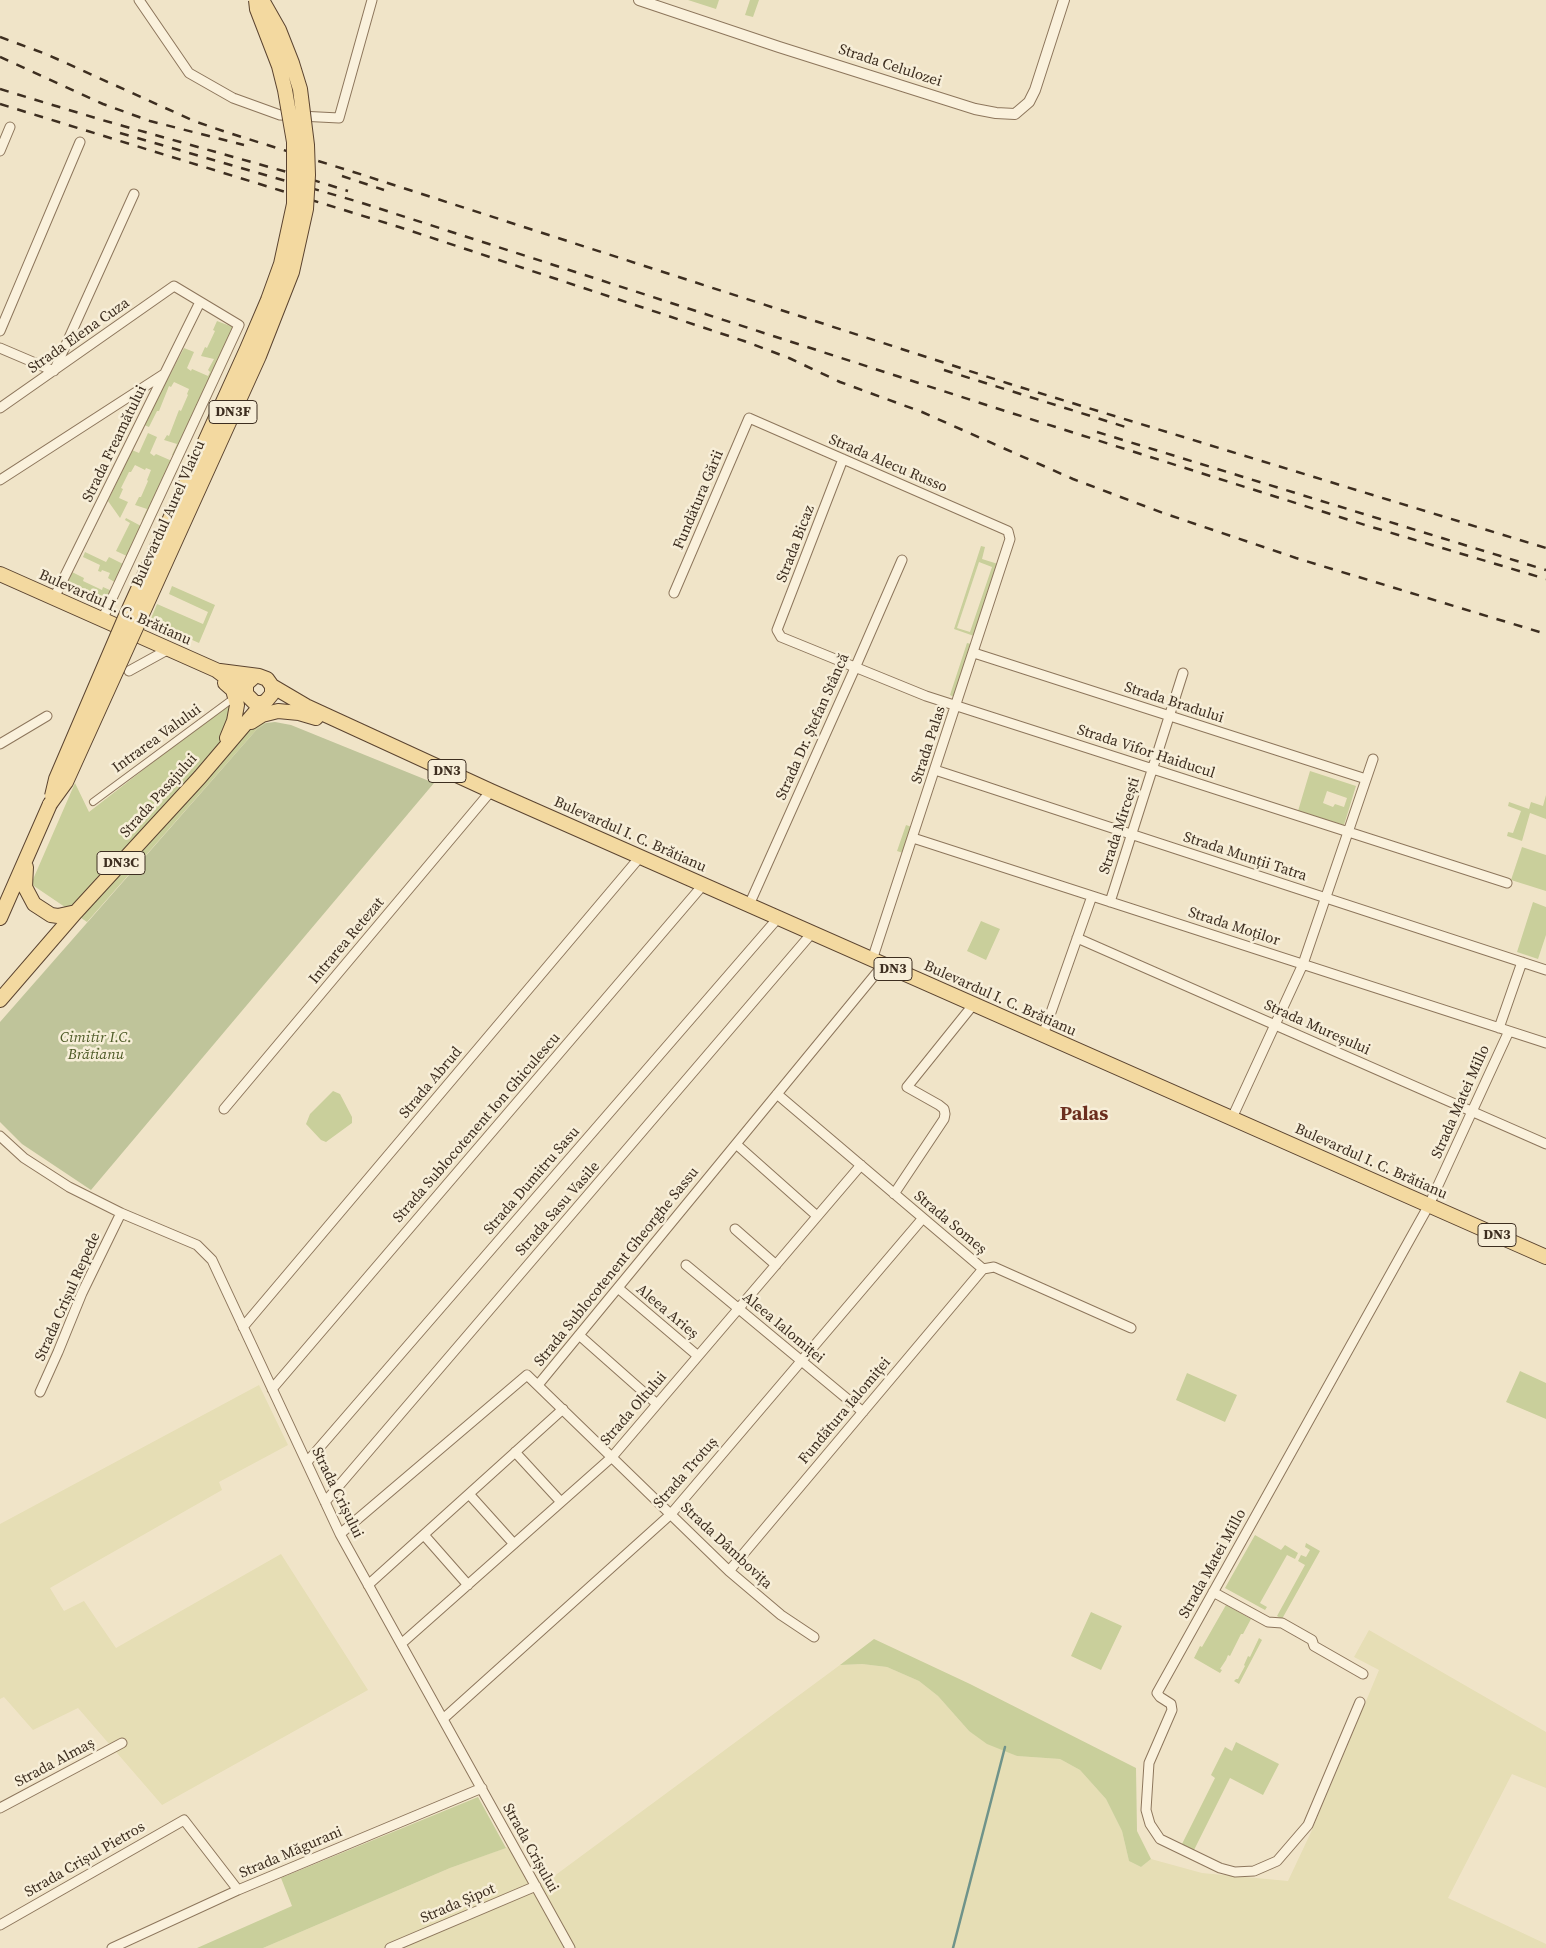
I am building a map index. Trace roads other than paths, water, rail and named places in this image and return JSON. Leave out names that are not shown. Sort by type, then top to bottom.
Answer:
[{"type":"main road","name":"Bulevardul Aurel Vlaicu","points":[[50,804],[56,778],[125,618],[247,349],[281,264],[294,204],[294,142],[279,66],[257,9],[256,0]]},
{"type":"main road","name":"Bulevardul Aurel Vlaicu","points":[[0,918],[50,804],[70,773],[259,356],[292,272],[306,208],[307,145],[300,89],[292,63],[279,30],[262,0]]},
{"type":"main road","name":"Bulevardul I. C. Brătianu","points":[[0,574],[216,670],[255,676]]},
{"type":"main road","points":[[200,663],[242,694],[248,680],[255,676]]},
{"type":"main road","name":"Bulevardul I. C. Brătianu","points":[[216,670],[242,694]]},
{"type":"main road","name":"DN3","points":[[255,676],[264,677],[272,686]]},
{"type":"main road","name":"Bulevardul I. C. Brătianu","points":[[272,686],[306,706],[491,791],[1546,1257]]},
{"type":"main road","points":[[265,702],[272,694],[272,686]]},
{"type":"main road","name":"DN3","points":[[242,694],[251,701],[265,702]]},
{"type":"main road","name":"Strada Pasajului","points":[[224,748],[238,722],[242,694]]},
{"type":"main road","name":"Bulevardul I. C. Brătianu","points":[[265,702],[306,706]]},
{"type":"main road","name":"Strada Pasajului","points":[[0,1000],[76,912],[265,702]]},
{"type":"main road","points":[[224,748],[254,720],[270,712],[300,713],[354,728]]},
{"type":"main road","points":[[28,854],[24,879],[25,888],[34,904],[51,915],[58,916],[76,912]]},
{"type":"street","points":[[139,0],[188,73],[233,98],[280,115],[339,118],[372,0]]},
{"type":"street","name":"Strada Celulozei","points":[[639,0],[779,47],[975,109],[996,114],[1015,114],[1029,102],[1035,90],[1064,0]]},
{"type":"street","points":[[0,151],[10,127]]},
{"type":"street","points":[[0,331],[80,142]]},
{"type":"street","points":[[0,348],[54,371],[134,194]]},
{"type":"street","name":"Strada Elena Cuza","points":[[0,408],[174,286],[200,302]]},
{"type":"street","points":[[102,620],[239,325],[200,302]]},
{"type":"street","name":"Strada Freamătului","points":[[54,598],[200,302]]},
{"type":"street","points":[[0,480],[164,374]]},
{"type":"street","name":"Strada Alecu Russo","points":[[749,418],[1008,531],[1010,539]]},
{"type":"street","name":"Fundătura Gării","points":[[674,593],[749,418]]},
{"type":"street","name":"Strada Bicaz","points":[[781,637],[777,630],[843,460]]},
{"type":"street","name":"Strada Palas","points":[[878,962],[913,838],[1010,539]]},
{"type":"street","name":"Strada Dr. Ștefan Stâncă","points":[[749,905],[902,560]]},
{"type":"street","name":"Strada Vifor Haiducul","points":[[781,637],[855,668],[956,706],[1507,882]]},
{"type":"street","points":[[129,672],[169,649]]},
{"type":"street","name":"Strada Bradului","points":[[974,653],[1366,779]]},
{"type":"street","name":"Strada Mircești","points":[[1110,902],[1183,673]]},
{"type":"street","name":"Intrarea Valului","points":[[93,802],[242,694]]},
{"type":"street","points":[[0,744],[47,716]]},
{"type":"street","points":[[1232,1118],[1303,964],[1373,760]]},
{"type":"street","name":"Strada Munții Tatra","points":[[935,770],[1546,970]]},
{"type":"street","name":"Intrarea Retezat","points":[[224,1109],[491,791]]},
{"type":"street","name":"Strada Moților","points":[[913,838],[1546,1043]]},
{"type":"street","name":"Strada Abrud","points":[[243,1327],[640,857]]},
{"type":"street","name":"Strada Sublocotenent Ion Ghiculescu","points":[[272,1389],[703,885]]},
{"type":"street","points":[[1043,1035],[1092,896]]},
{"type":"street","name":"Strada Dumitru Sasu","points":[[307,1462],[778,918]]},
{"type":"street","name":"Strada Sasu Vasile","points":[[325,1502],[812,933]]},
{"type":"street","name":"Strada Mureșului","points":[[1077,938],[1546,1144]]},
{"type":"street","name":"Strada Sublocotenent Gheorghe Sassu","points":[[340,1534],[527,1375],[538,1385],[777,1094],[878,962]]},
{"type":"street","name":"Strada Matei Millo","points":[[1499,1028],[1522,962]]},
{"type":"street","points":[[894,1194],[944,1119],[945,1114],[944,1109],[939,1105],[906,1087],[973,1005]]},
{"type":"street","name":"Strada Matei Millo","points":[[1360,1702],[1308,1825],[1277,1861],[1254,1871],[1235,1872],[1220,1868],[1160,1839],[1150,1824],[1146,1810],[1149,1763],[1172,1710],[1171,1704],[1160,1697],[1157,1692],[1365,1323],[1429,1205],[1509,1031]]},
{"type":"street","name":"Strada Someș","points":[[777,1094],[983,1269],[994,1267],[1131,1328]]},
{"type":"street","name":"Strada Crișului","points":[[0,1136],[24,1158],[70,1187],[121,1213],[197,1245],[205,1251],[217,1269],[340,1534],[570,1948]]},
{"type":"street","points":[[736,1144],[818,1216]]},
{"type":"street","name":"Strada Oltului","points":[[402,1644],[612,1457],[861,1165]]},
{"type":"street","name":"Strada Crișul Repede","points":[[40,1392],[82,1293],[121,1213]]},
{"type":"street","name":"Strada Trotuș","points":[[443,1719],[671,1514],[923,1218]]},
{"type":"street","points":[[735,1230],[776,1265]]},
{"type":"street","name":"Aleea Ialomiței","points":[[686,1265],[862,1412]]},
{"type":"street","name":"Fundătura Ialomiței","points":[[730,1571],[983,1269]]},
{"type":"street","name":"Aleea Arieș","points":[[618,1288],[698,1356]]},
{"type":"street","points":[[579,1335],[657,1404]]},
{"type":"street","name":"Strada Dâmbovița","points":[[538,1385],[730,1571],[781,1614],[814,1637]]},
{"type":"street","points":[[368,1584],[563,1409]]},
{"type":"street","points":[[516,1452],[561,1502]]},
{"type":"street","points":[[469,1494],[514,1544]]},
{"type":"street","points":[[424,1535],[468,1585]]},
{"type":"street","points":[[1213,1592],[1268,1622],[1282,1622],[1312,1640],[1314,1646],[1363,1674]]},
{"type":"street","name":"Strada Almaș","points":[[0,1808],[122,1743]]},
{"type":"street","name":"Strada Măgurani","points":[[112,1948],[238,1890],[482,1788]]},
{"type":"street","name":"Strada Crișul Pietros","points":[[0,1925],[184,1820],[238,1890]]},
{"type":"street","name":"Strada Șipot","points":[[390,1948],[536,1886]]},
{"type":"waterway","points":[[953,1948],[1005,1747]]},
{"type":"railway","points":[[0,37],[46,54],[194,121],[226,132],[1010,384],[1546,548]]},
{"type":"railway","points":[[0,57],[103,104],[150,121],[244,145]]},
{"type":"railway","points":[[0,89],[348,191]]},
{"type":"railway","points":[[0,104],[399,227],[744,341],[789,358],[840,382],[922,412],[1073,479],[1163,513],[1296,558],[1546,634]]},
{"type":"railway","points":[[120,133],[359,202],[1002,410],[1365,525],[1546,579]]},
{"type":"railway","points":[[342,176],[384,190]]},
{"type":"railway","points":[[944,370],[1132,429]]},
{"type":"railway","points":[[1097,432],[1546,570]]},
{"type":"district","name":"Palas","points":[[1084,1115]]},
{"type":"park label","name":"Cimitir I.C. Brătianu","points":[[96,1046]]}]
